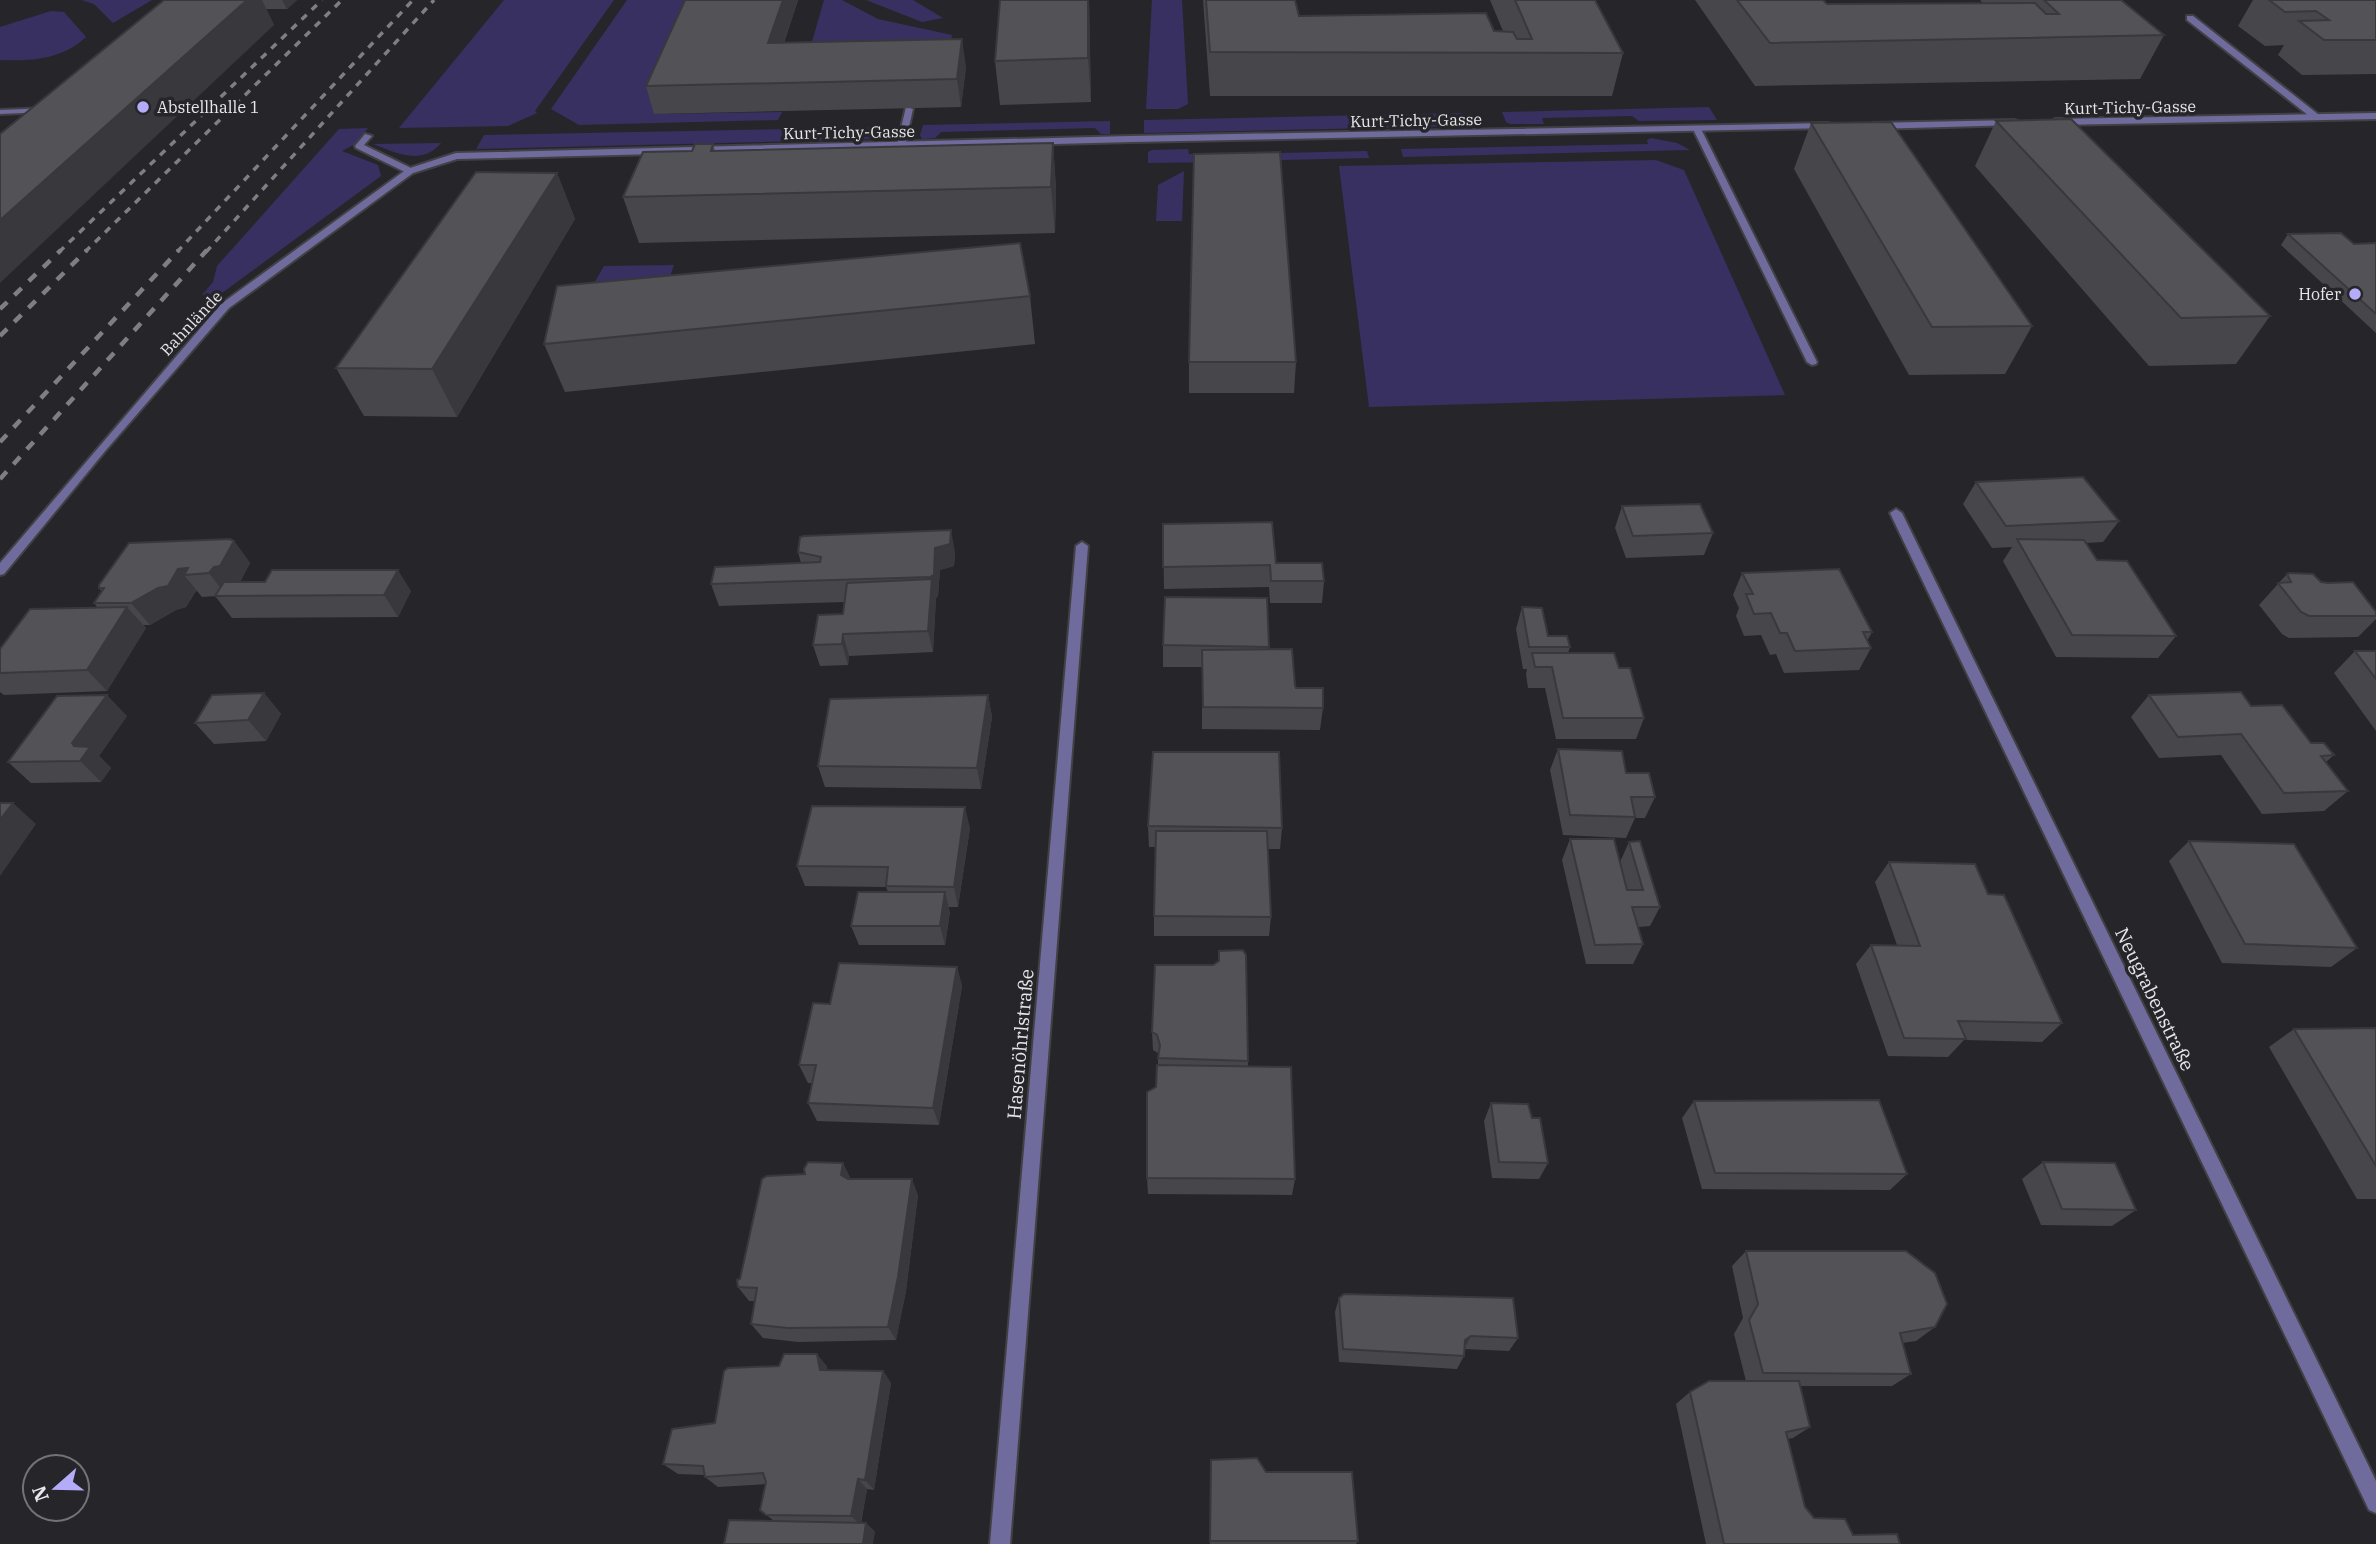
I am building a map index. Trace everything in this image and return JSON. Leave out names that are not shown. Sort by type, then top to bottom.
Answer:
[{"type":"street","points":[[2190,18],[2316,117]]},
{"type":"street","points":[[0,112],[52,109]]},
{"type":"street","points":[[901,145],[909,109]]},
{"type":"street","name":"Kurt-Tichy-Gasse","points":[[2050,122],[2376,116]]},
{"type":"street","points":[[1859,126],[2023,123]]},
{"type":"street","name":"Kurt-Tichy-Gasse","points":[[456,156],[1846,126]]},
{"type":"street","points":[[1697,129],[1812,362]]},
{"type":"street","points":[[368,136],[359,146],[410,171]]},
{"type":"street","name":"Bahnlände","points":[[0,571],[225,306],[410,171],[456,156]]},
{"type":"street","name":"Neugrabenstraße","points":[[1896,513],[2376,1503]]},
{"type":"street","name":"Hasenöhrlstraße","points":[[1000,1544],[1082,547]]},
{"type":"shaded area","points":[[81,0],[152,0],[113,23],[94,4]]},
{"type":"shaded area","points":[[504,0],[614,0],[535,111],[537,113],[508,126],[399,128]]},
{"type":"shaded area","points":[[627,0],[705,0],[655,114],[782,112],[778,120],[579,125],[551,109]]},
{"type":"shaded area","points":[[824,0],[842,0],[878,19],[952,35],[949,50],[809,52]]},
{"type":"shaded area","points":[[866,0],[913,0],[943,18],[922,22]]},
{"type":"shaded area","points":[[1152,0],[1182,0],[1188,104],[1178,109],[1146,109]]},
{"type":"shaded area","points":[[51,11],[64,12],[86,37],[56,55],[0,60],[0,27]]},
{"type":"shaded area","points":[[1709,107],[1717,120],[1639,121],[1632,116],[1542,118],[1544,124],[1510,124],[1506,122],[1502,112]]},
{"type":"shaded area","points":[[1463,113],[1465,126],[1144,133],[1144,120]]},
{"type":"shaded area","points":[[1110,121],[1110,134],[1101,134],[1095,128],[941,132],[935,138],[922,139],[920,135],[923,125]]},
{"type":"shaded area","points":[[885,127],[882,139],[476,149],[484,135]]},
{"type":"shaded area","points":[[368,128],[355,144],[342,151],[378,165],[381,176],[218,296],[202,295],[213,282],[217,266],[339,129]]},
{"type":"shaded area","points":[[1651,138],[1677,143],[1690,150],[1403,157],[1401,149],[1648,144],[1647,140]]},
{"type":"shaded area","points":[[441,143],[434,150],[417,156],[400,154],[373,144]]},
{"type":"shaded area","points":[[1188,149],[1189,154],[1222,154],[1222,162],[1148,163],[1148,152],[1152,150]]},
{"type":"shaded area","points":[[1367,151],[1369,158],[1243,161],[1242,154]]},
{"type":"shaded area","points":[[1656,160],[1684,170],[1785,395],[1369,407],[1339,166]]},
{"type":"shaded area","points":[[1184,171],[1182,221],[1156,221],[1158,185]]},
{"type":"shaded area","points":[[674,265],[659,308],[575,316],[604,266]]},
{"type":"building","points":[[164,0],[247,0],[0,220],[0,134]]},
{"type":"building","points":[[685,0],[783,0],[768,43],[962,39],[957,79],[646,86]]},
{"type":"building","points":[[1000,0],[1088,0],[1088,58],[995,61]]},
{"type":"building","points":[[1206,0],[1295,0],[1299,16],[1486,13],[1494,31],[1513,32],[1517,39],[1532,39],[1515,0],[1595,0],[1623,53],[1210,52]]},
{"type":"building","points":[[1737,0],[1823,0],[1827,4],[2035,3],[2046,14],[2059,14],[2044,0],[2121,0],[2164,35],[1770,43]]},
{"type":"building","points":[[2269,0],[2376,0],[2376,40],[2324,40],[2299,21],[2329,20],[2316,11],[2285,12]]},
{"type":"building","points":[[2071,119],[2270,316],[2181,318],[1996,121]]},
{"type":"building","points":[[1891,122],[2032,326],[1932,327],[1811,123]]},
{"type":"building","points":[[1053,143],[1051,187],[623,197],[643,152],[692,151],[695,144],[713,144],[711,151]]},
{"type":"building","points":[[1280,152],[1296,362],[1189,362],[1194,154]]},
{"type":"building","points":[[476,172],[557,173],[432,369],[336,368]]},
{"type":"building","points":[[2341,233],[2354,244],[2376,243],[2376,314],[2288,234]]},
{"type":"building","points":[[1020,243],[1030,296],[544,344],[557,286]]},
{"type":"building","points":[[2083,477],[2119,521],[2006,526],[1976,482]]},
{"type":"building","points":[[1700,504],[1713,533],[1633,536],[1622,506]]},
{"type":"building","points":[[1272,522],[1276,563],[1322,563],[1324,581],[1271,581],[1270,565],[1163,567],[1163,524]]},
{"type":"building","points":[[951,530],[950,544],[935,548],[934,575],[930,577],[711,584],[715,567],[820,562],[821,557],[798,552],[800,537],[804,536]]},
{"type":"building","points":[[2017,539],[2084,540],[2097,560],[2127,561],[2176,636],[2072,635]]},
{"type":"building","points":[[234,541],[220,566],[214,567],[209,573],[184,575],[188,568],[178,569],[168,586],[158,588],[131,603],[94,603],[104,588],[99,588],[99,585],[129,543]]},
{"type":"building","points":[[1839,569],[1872,632],[1863,632],[1871,648],[1795,651],[1787,633],[1780,633],[1771,613],[1754,614],[1746,594],[1753,594],[1742,573]]},
{"type":"building","points":[[272,570],[398,570],[384,595],[215,596],[224,582],[265,582]]},
{"type":"building","points":[[2287,574],[2313,574],[2321,582],[2328,583],[2353,582],[2376,612],[2376,616],[2309,616],[2301,612],[2278,583],[2291,582]]},
{"type":"building","points":[[932,579],[928,631],[843,634],[842,644],[813,645],[818,615],[843,614],[847,583]]},
{"type":"building","points":[[1165,597],[1267,598],[1269,647],[1163,645]]},
{"type":"building","points":[[127,607],[87,670],[0,673],[0,649],[30,609]]},
{"type":"building","points":[[1522,607],[1542,608],[1548,636],[1567,636],[1570,647],[1529,647]]},
{"type":"building","points":[[1292,649],[1296,688],[1323,688],[1323,708],[1203,707],[1202,650]]},
{"type":"building","points":[[2355,651],[2376,651],[2376,679]]},
{"type":"building","points":[[1532,653],[1614,653],[1619,668],[1630,668],[1644,718],[1563,718],[1552,667],[1535,667]]},
{"type":"building","points":[[2241,692],[2251,706],[2282,705],[2311,743],[2324,743],[2334,755],[2321,756],[2348,791],[2284,793],[2241,734],[2178,737],[2149,695]]},
{"type":"building","points":[[264,693],[248,720],[195,723],[212,695]]},
{"type":"building","points":[[107,695],[72,743],[74,746],[90,747],[80,761],[8,762],[57,696]]},
{"type":"building","points":[[988,695],[977,768],[818,766],[830,699]]},
{"type":"building","points":[[1558,749],[1622,751],[1626,773],[1649,773],[1655,797],[1631,797],[1635,817],[1570,815]]},
{"type":"building","points":[[1153,752],[1279,752],[1282,828],[1148,826]]},
{"type":"building","points":[[0,803],[13,803],[0,820]]},
{"type":"building","points":[[812,806],[965,807],[954,887],[886,886],[888,867],[797,866]]},
{"type":"building","points":[[1156,831],[1267,831],[1271,917],[1154,916]]},
{"type":"building","points":[[1570,839],[1614,839],[1627,890],[1643,890],[1629,842],[1640,841],[1660,907],[1632,907],[1643,944],[1595,945]]},
{"type":"building","points":[[2189,841],[2294,844],[2357,948],[2245,944]]},
{"type":"building","points":[[1889,862],[1975,864],[1988,894],[2004,895],[2062,1023],[1958,1021],[1966,1039],[1904,1038],[1871,945],[1920,946]]},
{"type":"building","points":[[858,892],[945,892],[940,926],[851,926]]},
{"type":"building","points":[[1243,950],[1246,955],[1248,1061],[1158,1058],[1160,1045],[1157,1035],[1152,1032],[1155,965],[1213,965],[1219,961],[1219,951]]},
{"type":"building","points":[[839,963],[957,967],[933,1108],[808,1103],[816,1065],[799,1065],[813,1003],[830,1004]]},
{"type":"building","points":[[2376,1028],[2376,1166],[2294,1029]]},
{"type":"building","points":[[1157,1065],[1291,1067],[1295,1179],[1147,1178],[1147,1092],[1156,1087]]},
{"type":"building","points":[[1879,1100],[1907,1174],[1715,1173],[1694,1101]]},
{"type":"building","points":[[1491,1103],[1528,1104],[1532,1118],[1540,1118],[1548,1163],[1499,1162]]},
{"type":"building","points":[[808,1162],[843,1163],[841,1175],[848,1179],[912,1179],[888,1327],[788,1328],[751,1324],[757,1288],[738,1287],[737,1280],[740,1279],[762,1179],[767,1176],[805,1174],[804,1169]]},
{"type":"building","points":[[2043,1162],[2115,1163],[2136,1210],[2062,1209]]},
{"type":"building","points":[[1746,1251],[1906,1251],[1935,1273],[1947,1304],[1935,1327],[1900,1333],[1911,1374],[1763,1373],[1749,1320],[1758,1304]]},
{"type":"building","points":[[1344,1294],[1513,1298],[1518,1338],[1471,1336],[1465,1340],[1464,1356],[1343,1349],[1339,1298]]},
{"type":"building","points":[[784,1354],[817,1354],[820,1370],[883,1371],[865,1480],[858,1479],[851,1516],[766,1515],[760,1510],[766,1482],[763,1473],[705,1477],[703,1466],[663,1464],[672,1429],[715,1423],[724,1371],[728,1368],[779,1366]]},
{"type":"building","points":[[1709,1381],[1799,1381],[1810,1427],[1786,1432],[1805,1507],[1814,1518],[1845,1519],[1853,1535],[1897,1534],[1900,1544],[1724,1544],[1690,1392]]},
{"type":"building","points":[[1257,1458],[1266,1472],[1352,1472],[1358,1541],[1210,1541],[1211,1460]]},
{"type":"building","points":[[729,1520],[866,1523],[863,1544],[724,1544]]},
{"type":"railway","points":[[59,252],[322,0]]},
{"type":"railway","points":[[85,252],[342,0]]},
{"type":"railway","points":[[177,252],[413,0]]},
{"type":"railway","points":[[206,252],[434,0]]},
{"type":"railway","points":[[0,309],[61,250]]},
{"type":"railway","points":[[0,336],[87,250]]},
{"type":"railway","points":[[0,442],[179,250]]},
{"type":"railway","points":[[0,479],[207,250]]},
{"type":"place","name":"Abstellhalle 1","points":[[143,107]]},
{"type":"place","name":"Hofer","points":[[2355,294]]}]
